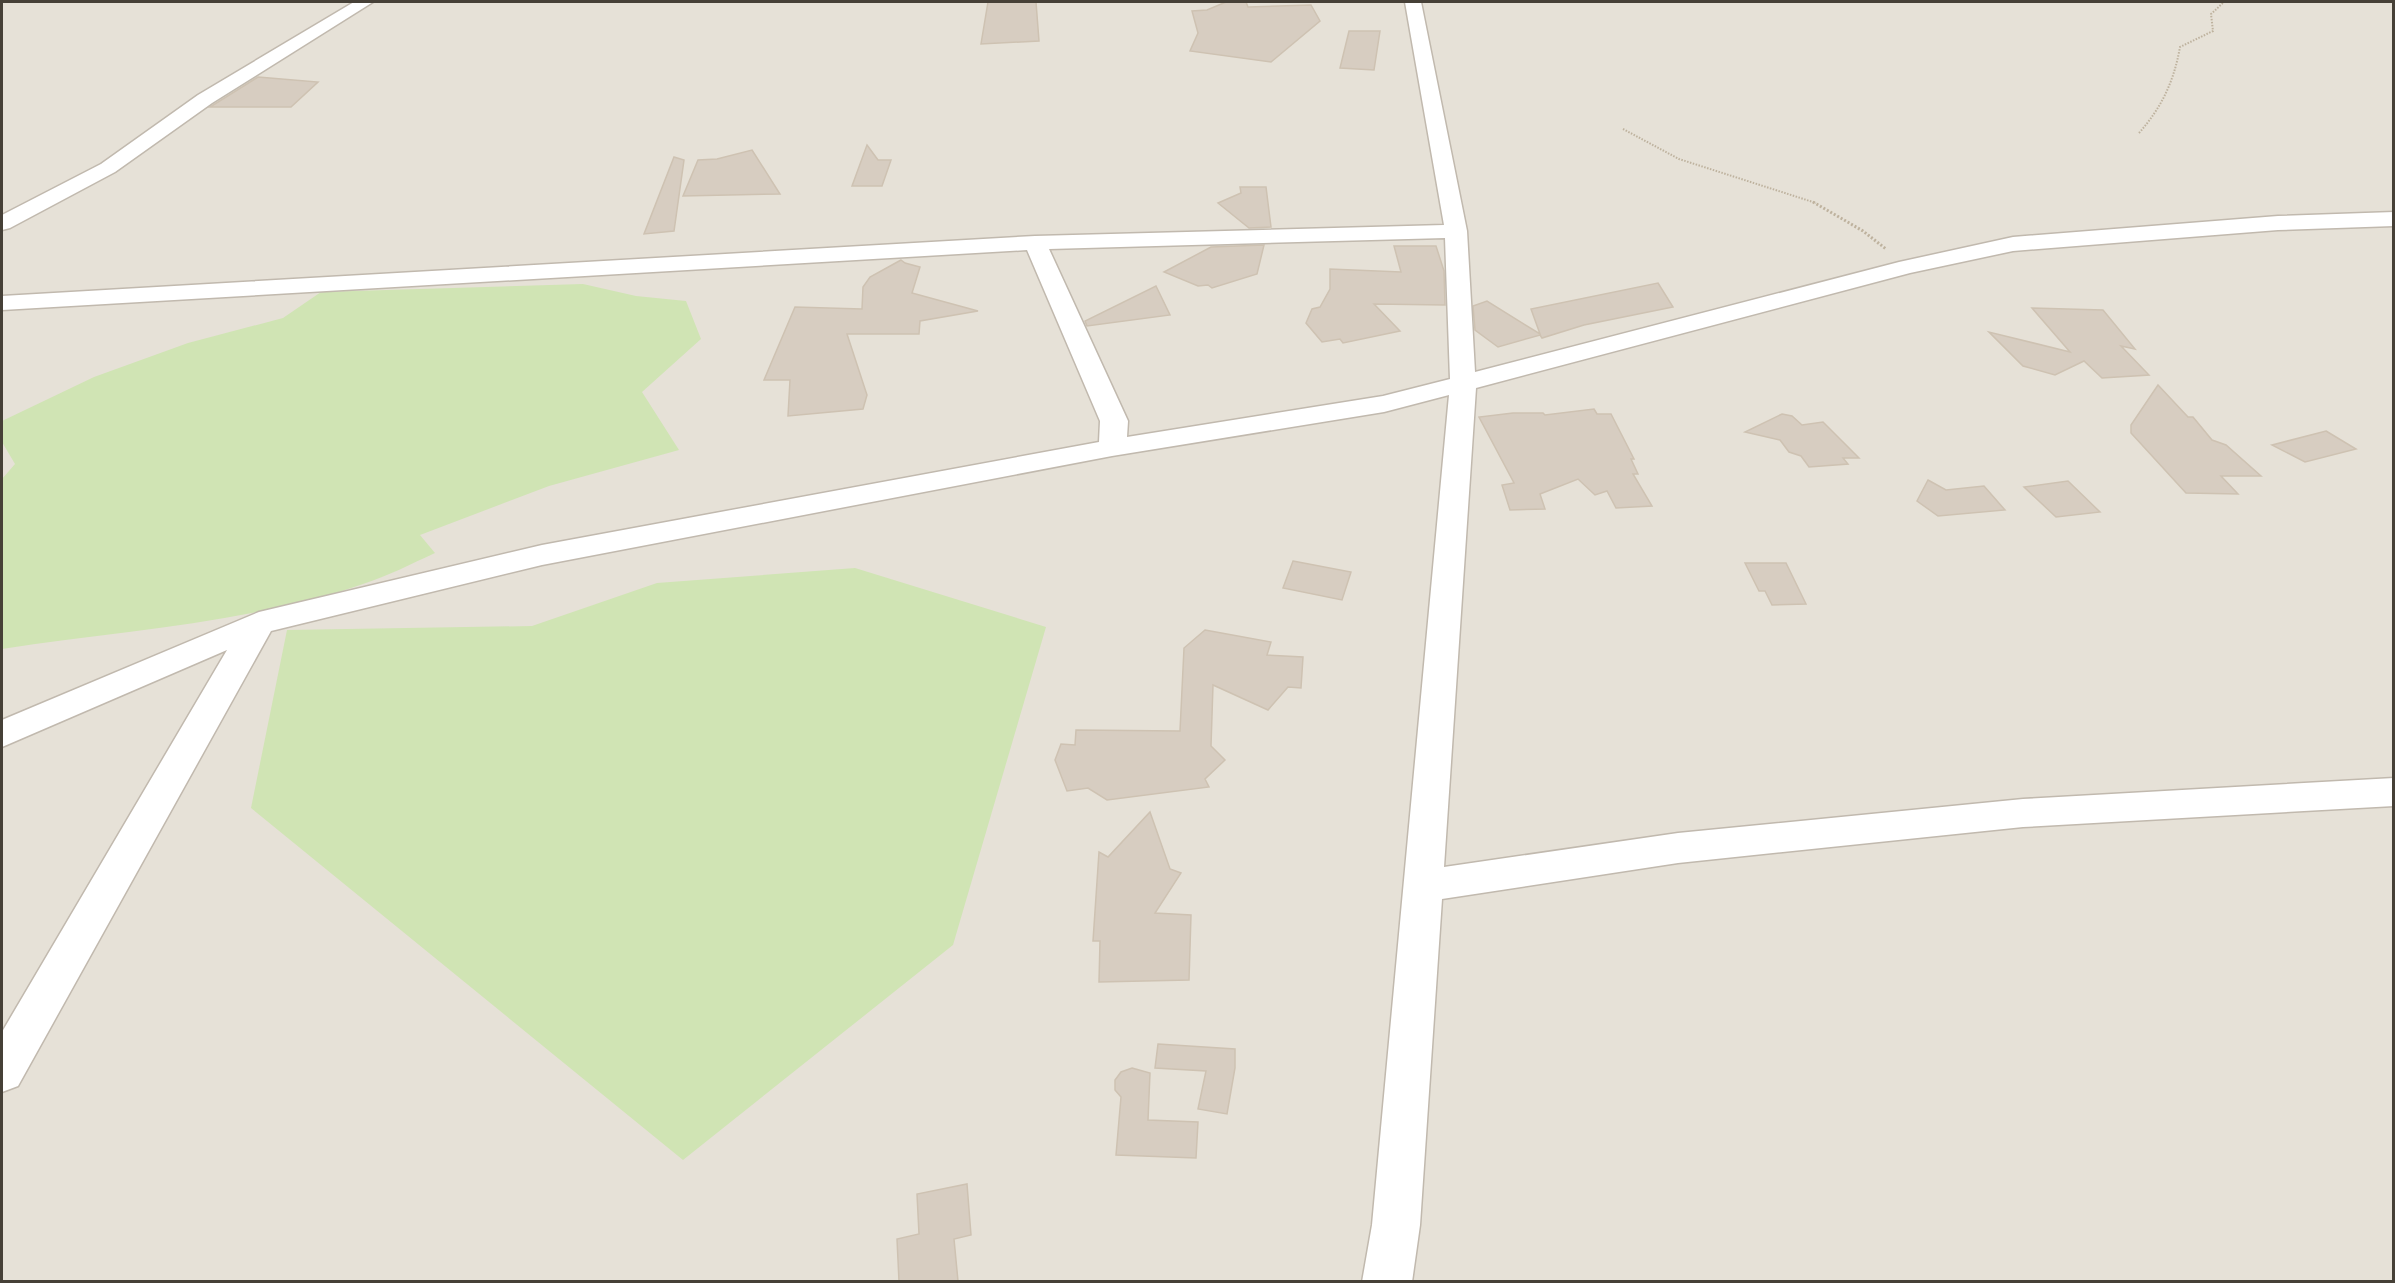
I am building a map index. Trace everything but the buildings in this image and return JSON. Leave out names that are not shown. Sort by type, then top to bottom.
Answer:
[{"type":"street","points":[[2,223],[108,168],[205,99],[365,2]]},
{"type":"street","points":[[1387,1281],[1396,1225],[1463,384],[1456,231],[1413,2]]},
{"type":"street","points":[[2,734],[258,623],[542,555],[1112,448],[1384,404],[1907,267],[2013,244],[2278,224],[2394,219]]},
{"type":"street","points":[[2,303],[1035,243],[1456,231]]},
{"type":"street","points":[[1035,243],[1114,421],[1112,448]]},
{"type":"street","points":[[2,1072],[258,623]]},
{"type":"street","points":[[1422,886],[1678,848],[2023,813],[2394,792]]},
{"type":"path","points":[[2139,133],[2157,113],[2163,95],[2175,75],[2180,47],[2213,31],[2211,14],[2224,2]]},
{"type":"path","points":[[1623,129],[1679,159],[1808,199],[1863,231],[1907,267]]},
{"type":"shaded area","points":[[2,2],[2393,2],[2393,1281],[2,1282]]},
{"type":"green space","points":[[583,284],[636,296],[686,301],[701,339],[642,392],[679,450],[549,486],[420,535],[435,553],[363,584],[319,597],[229,617],[2,649],[2,479],[15,464],[2,442],[2,421],[94,377],[188,343],[283,318],[321,292]]},
{"type":"green space","points":[[855,568],[1046,627],[953,945],[683,1160],[251,808],[287,630],[532,626],[657,583]]}]
